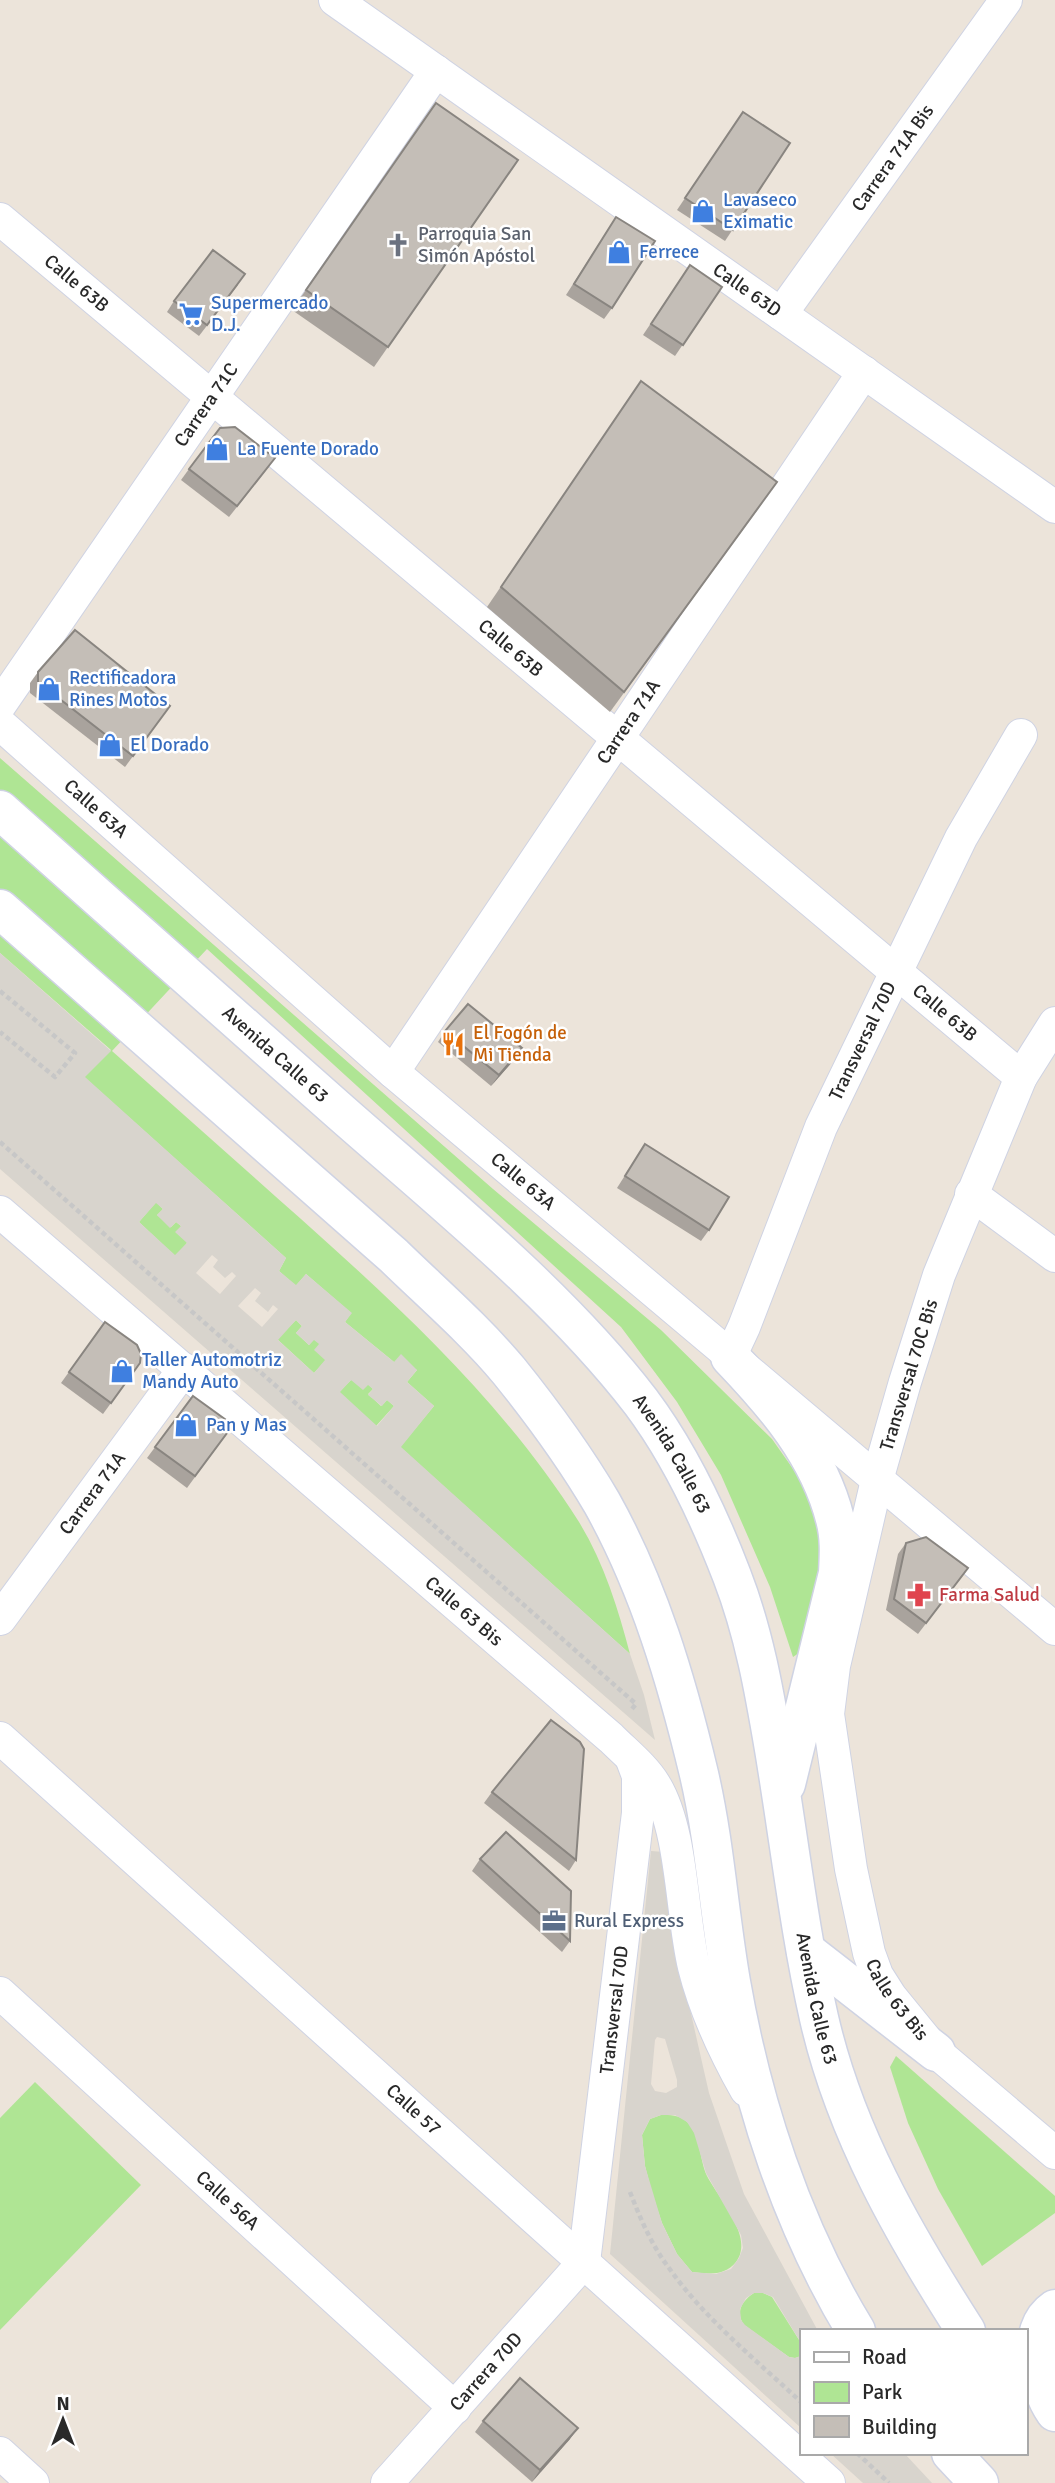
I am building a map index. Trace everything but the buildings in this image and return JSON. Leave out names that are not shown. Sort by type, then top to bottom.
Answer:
[{"type":"main road","name":"Avenida Calle 63","points":[[0,810],[504,1257],[609,1363],[644,1406],[683,1470],[710,1522],[752,1633],[806,1951],[836,2078],[887,2200],[931,2278],[965,2329]]},
{"type":"main road","points":[[0,909],[394,1256],[507,1369],[559,1437],[602,1504],[634,1570],[663,1644],[699,1776],[711,1834],[733,1991],[763,2119],[802,2226],[830,2289],[855,2329]]},
{"type":"main road","points":[[730,1357],[769,1398],[806,1451],[824,1486],[836,1521],[839,1546],[834,1594],[782,1800]]},
{"type":"main road","points":[[806,1951],[936,2052]]},
{"type":"main road","points":[[1055,2309],[1047,2314],[1036,2344],[1038,2374],[1047,2400],[1055,2412]]},
{"type":"main road","points":[[1027,2411],[1055,2440]]},
{"type":"main road","points":[[953,2455],[979,2483]]},
{"type":"street","name":"Carrera 71A Bis","points":[[781,314],[1006,0]]},
{"type":"street","name":"Calle 63D","points":[[345,3],[436,71],[1055,507]]},
{"type":"street","name":"Carrera 71C","points":[[0,705],[436,71]]},
{"type":"street","name":"Calle 63B","points":[[0,219],[1021,1076]]},
{"type":"street","name":"Carrera 71A","points":[[393,1072],[864,372]]},
{"type":"street","name":"Calle 63A","points":[[0,724],[393,1072],[1055,1629]]},
{"type":"street","name":"Transversal 70D","points":[[730,1357],[821,1127],[961,838],[1021,735]]},
{"type":"street","name":"Transversal 70C Bis","points":[[832,1748],[828,1714],[829,1693],[877,1480],[905,1382],[935,1289],[971,1194],[1021,1076],[1055,1023]]},
{"type":"street","points":[[971,1194],[1055,1256]]},
{"type":"street","name":"Calle 63 Bis","points":[[0,1212],[632,1758],[654,1784],[670,1821],[694,1966],[705,2004],[719,2041],[763,2119]]},
{"type":"street","name":"Carrera 71A","points":[[0,1619],[184,1369]]},
{"type":"street","name":"Calle 57","points":[[0,1738],[829,2483]]},
{"type":"street","name":"Calle 63 Bis","points":[[832,1748],[851,1869],[872,1964],[882,1984],[936,2052],[1055,2153]]},
{"type":"street","name":"Transversal 70D","points":[[583,2262],[638,1814],[638,1776],[632,1758]]},
{"type":"street","name":"Calle 56A","points":[[0,1993],[455,2408]]},
{"type":"street","name":"Carrera 70D","points":[[387,2483],[583,2262]]},
{"type":"street","points":[[0,2454],[33,2483]]},
{"type":"path","points":[[0,990],[75,1053],[55,1077],[0,1032]]},
{"type":"path","points":[[0,1142],[636,1704]]},
{"type":"path","points":[[628,2186],[639,2215],[668,2267],[705,2313],[800,2401]]},
{"type":"path","points":[[859,2455],[889,2483]]},
{"type":"green space","points":[[0,758],[493,1189],[661,1330],[772,1439],[810,1493],[824,1554],[809,1646],[793,1657],[770,1587],[721,1475],[677,1402],[621,1327],[207,949],[112,1051],[415,1324],[486,1399],[550,1479],[579,1522],[596,1553],[609,1586],[630,1654],[400,1447],[434,1406],[407,1382],[417,1370],[394,1362],[345,1322],[351,1313],[306,1274],[296,1286],[279,1271],[286,1258],[84,1077],[111,1050],[0,953]]},
{"type":"green space","points":[[156,1202],[163,1209],[157,1215],[171,1227],[176,1222],[181,1226],[187,1243],[175,1256],[139,1222]]},
{"type":"green space","points":[[296,1320],[302,1326],[296,1333],[309,1345],[314,1339],[320,1344],[326,1360],[314,1373],[277,1339]]},
{"type":"green space","points":[[351,1380],[368,1384],[373,1389],[368,1394],[381,1406],[387,1400],[394,1406],[376,1426],[339,1392]]},
{"type":"green space","points":[[896,2056],[1055,2196],[1055,2213],[982,2266],[938,2189],[908,2123],[890,2067]]},
{"type":"green space","points":[[35,2082],[141,2185],[0,2330],[0,2118]]},
{"type":"green space","points":[[661,2115],[680,2118],[691,2126],[707,2176],[738,2230],[741,2252],[736,2262],[727,2270],[692,2272],[677,2254],[662,2223],[645,2166],[642,2135],[650,2119]]},
{"type":"green space","points":[[754,2293],[772,2297],[800,2341],[800,2356],[789,2357],[744,2325],[740,2311]]},
{"type":"shaded area","points":[[0,953],[111,1051],[85,1077],[286,1258],[279,1271],[296,1285],[306,1274],[352,1313],[345,1322],[394,1362],[401,1354],[417,1370],[407,1382],[434,1406],[401,1447],[630,1654],[655,1740],[0,1169]],"holes":[[[156,1203],[163,1209],[157,1215],[170,1228],[176,1222],[181,1226],[175,1232],[187,1243],[175,1255],[139,1222]],[[212,1255],[218,1260],[213,1267],[225,1278],[232,1272],[236,1276],[220,1294],[196,1273]],[[255,1288],[261,1293],[255,1301],[268,1312],[273,1305],[278,1309],[262,1327],[238,1306]],[[296,1320],[302,1326],[296,1333],[309,1345],[314,1340],[319,1344],[314,1350],[325,1360],[314,1373],[278,1340]],[[351,1380],[363,1390],[368,1385],[373,1389],[368,1395],[382,1406],[387,1400],[394,1406],[377,1426],[340,1392]]]},
{"type":"shaded area","points":[[651,1851],[664,1852],[682,1974],[709,2093],[744,2194],[817,2329],[800,2329],[800,2341],[773,2297],[763,2293],[754,2293],[746,2298],[740,2309],[741,2320],[745,2325],[789,2357],[800,2356],[800,2427],[610,2254]],"holes":[[[657,2037],[665,2039],[677,2080],[677,2087],[666,2093],[655,2091],[651,2084],[655,2040]],[[661,2115],[675,2115],[687,2122],[694,2133],[706,2173],[741,2235],[743,2248],[739,2258],[731,2269],[716,2274],[692,2272],[677,2254],[662,2223],[645,2166],[642,2135],[650,2119]]]},
{"type":"shaded area","points":[[832,2455],[906,2455],[932,2483],[863,2483]]},
{"type":"place","name":"Lavaseco Eximatic","points":[[703,211]]},
{"type":"place","name":"Parroquia San Simón Apóstol","points":[[398,245]]},
{"type":"place","name":"Ferrece","points":[[619,252]]},
{"type":"place","name":"Supermercado D.J.","points":[[191,314]]},
{"type":"place","name":"La Fuente Dorado","points":[[217,449]]},
{"type":"place","name":"Rectificadora Rines Motos","points":[[49,689]]},
{"type":"place","name":"El Dorado","points":[[110,745]]},
{"type":"place","name":"El Fogón de Mi Tienda","points":[[453,1044]]},
{"type":"place","name":"Taller Automotriz Mandy Auto","points":[[122,1371]]},
{"type":"place","name":"Pan y Mas","points":[[186,1425]]},
{"type":"place","name":"Farma Salud","points":[[919,1595]]},
{"type":"place","name":"Rural Express","points":[[554,1921]]}]
